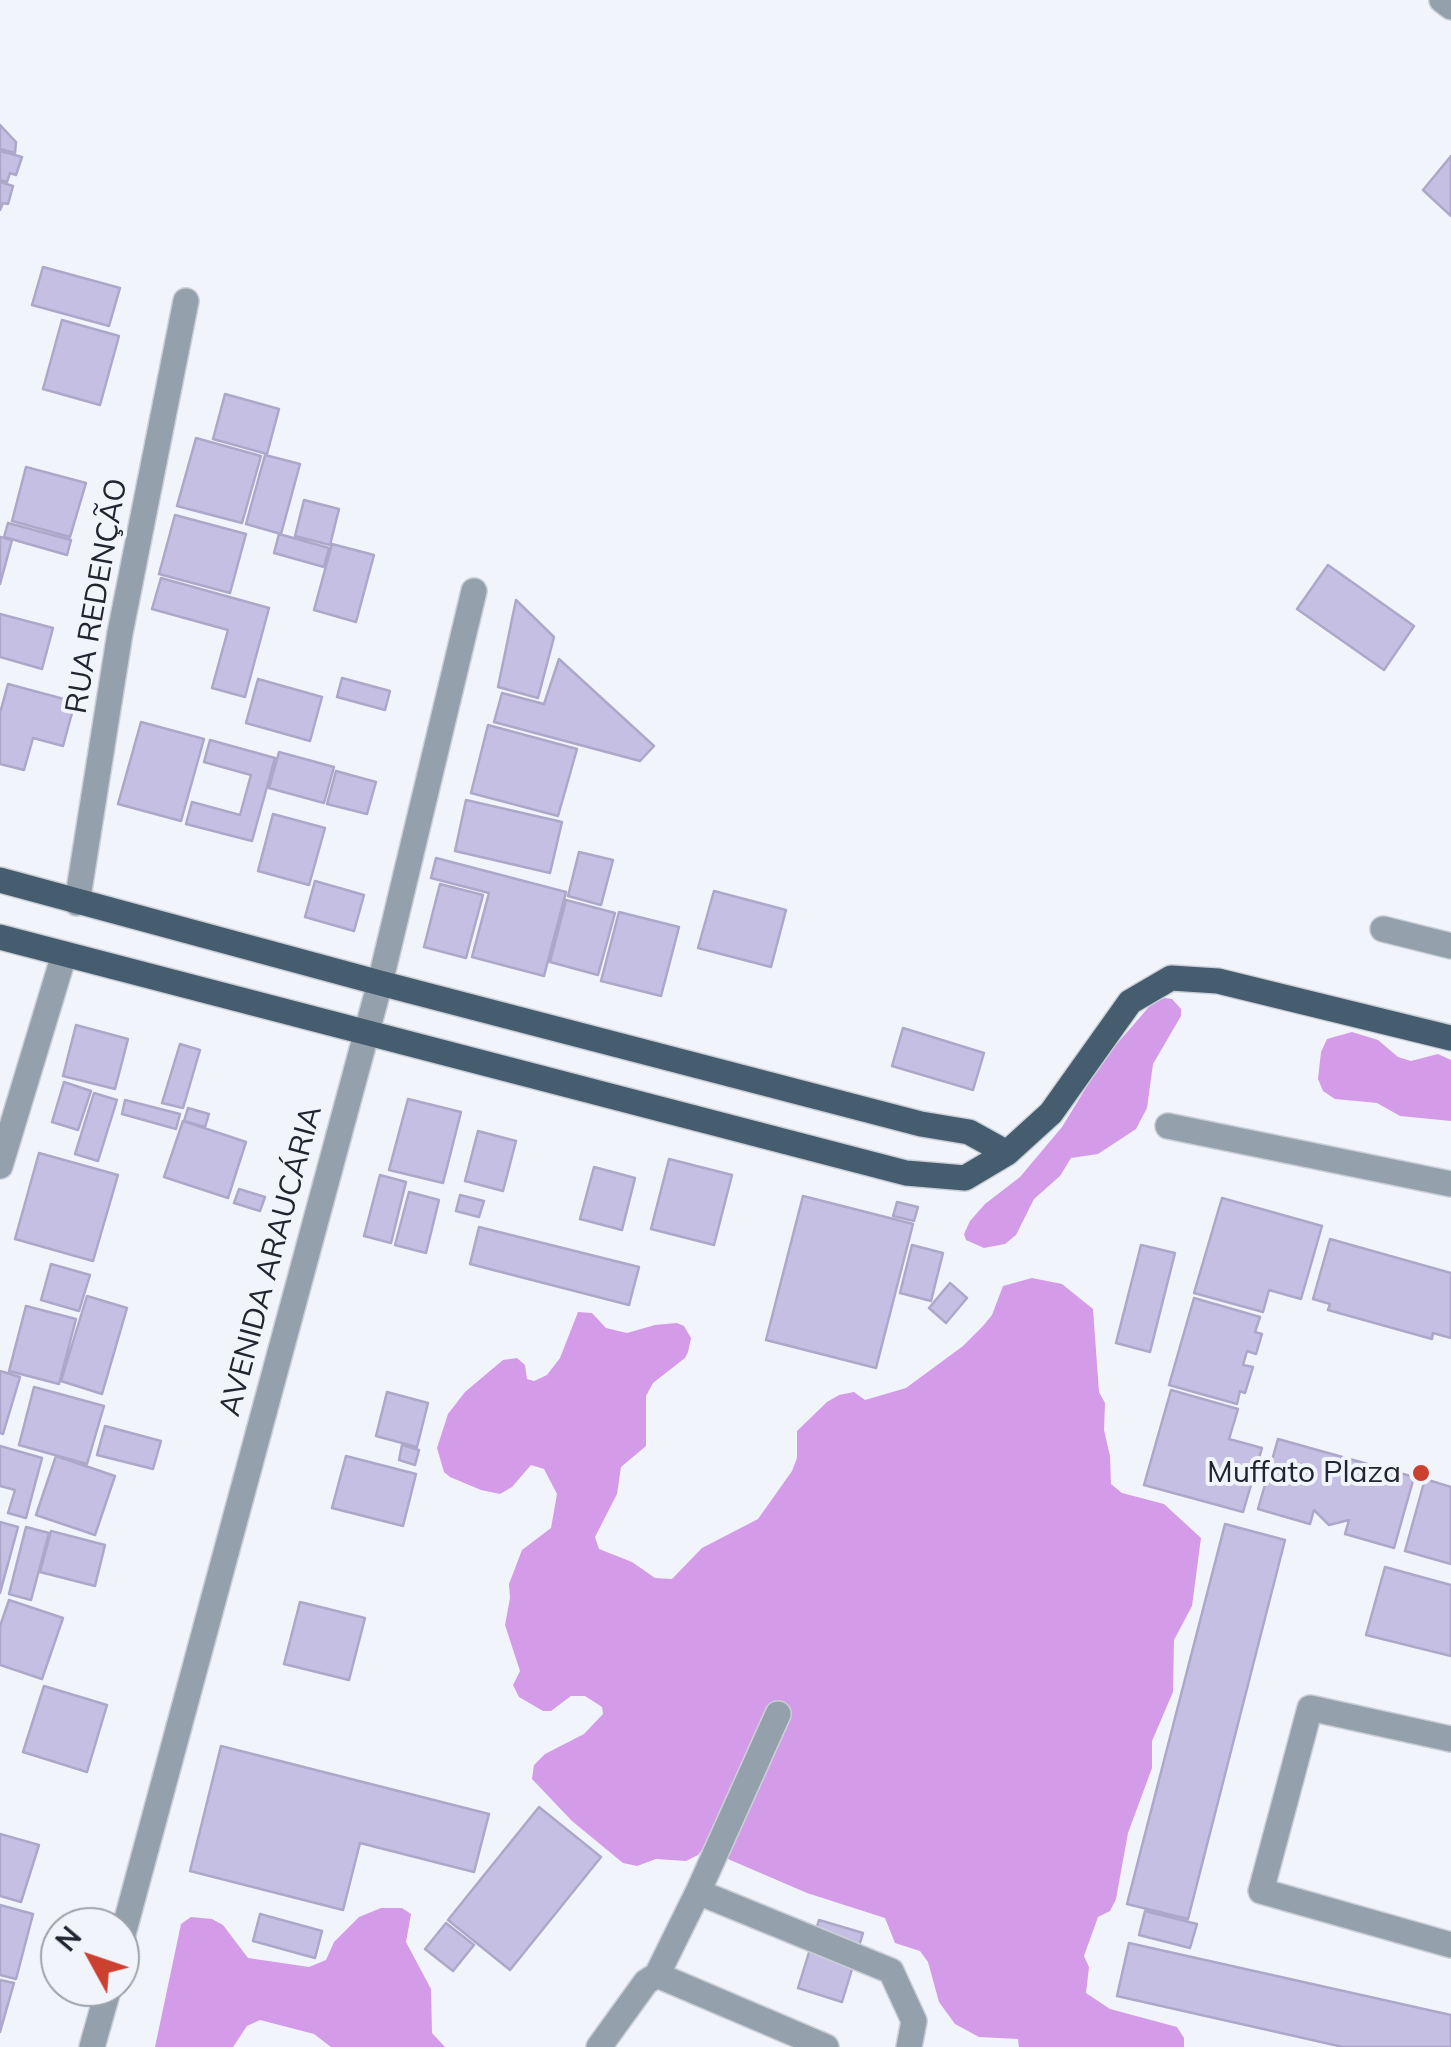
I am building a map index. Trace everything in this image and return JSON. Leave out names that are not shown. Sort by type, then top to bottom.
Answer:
[{"type":"main road","points":[[0,882],[921,1124],[969,1132],[1008,1154]]},
{"type":"main road","points":[[0,938],[906,1173],[965,1178],[1008,1154],[1051,1113],[1130,1002],[1171,978],[1218,981],[1451,1038]]},
{"type":"street","points":[[1442,0],[1451,7]]},
{"type":"street","name":"RUA REDENÇÃO","points":[[77,903],[120,633],[186,301]]},
{"type":"street","name":"AVENIDA ARAUCÁRIA","points":[[130,1907],[380,983],[474,592]]},
{"type":"street","points":[[1383,929],[1451,946]]},
{"type":"street","points":[[0,1166],[64,955]]},
{"type":"street","points":[[1168,1126],[1451,1184]]},
{"type":"street","points":[[1451,1740],[1310,1708],[1261,1891],[1451,1945]]},
{"type":"street","points":[[599,2047],[646,1982],[657,1975],[778,1714]]},
{"type":"street","points":[[698,1892],[891,1972],[914,2021],[909,2047]]},
{"type":"street","points":[[657,1975],[826,2047]]},
{"type":"street","points":[[92,2047],[103,2007]]},
{"type":"shaded area","points":[[1172,999],[1181,1009],[1181,1016],[1153,1064],[1147,1108],[1136,1129],[1098,1154],[1071,1158],[1060,1176],[1034,1199],[1016,1235],[1005,1244],[984,1248],[966,1240],[964,1234],[970,1221],[1020,1177],[1062,1127],[1103,1060],[1154,1001]]},
{"type":"shaded area","points":[[1352,1032],[1378,1040],[1398,1057],[1411,1061],[1438,1054],[1451,1060],[1451,1121],[1400,1116],[1377,1103],[1335,1099],[1323,1091],[1318,1079],[1327,1039]]},
{"type":"shaded area","points":[[1032,1278],[1062,1284],[1093,1309],[1111,1484],[1122,1493],[1164,1504],[1201,1538],[1192,1606],[1174,1640],[1173,1692],[1152,1741],[1152,1768],[1128,1833],[1116,1899],[1110,1911],[1098,1917],[1084,1956],[1089,1967],[1086,1993],[1110,2009],[1177,2027],[1184,2047],[1019,2047],[1018,2039],[979,2037],[955,2024],[939,2002],[928,1962],[920,1951],[895,1943],[885,1918],[807,1893],[721,1856],[706,1845],[686,1861],[656,1859],[637,1866],[623,1863],[572,1821],[532,1779],[534,1765],[545,1754],[584,1734],[603,1714],[602,1707],[585,1696],[571,1696],[551,1711],[543,1711],[519,1697],[513,1685],[520,1671],[505,1625],[509,1584],[522,1550],[551,1528],[557,1494],[544,1469],[531,1465],[512,1487],[500,1494],[481,1490],[444,1472],[437,1448],[448,1414],[465,1392],[503,1360],[517,1358],[525,1365],[527,1379],[534,1381],[547,1375],[560,1358],[578,1312],[592,1313],[606,1328],[627,1333],[655,1325],[684,1326],[691,1338],[688,1352],[653,1383],[646,1396],[646,1446],[621,1467],[617,1494],[595,1537],[599,1549],[632,1562],[655,1578],[672,1579],[702,1548],[758,1519],[792,1471],[797,1458],[797,1431],[827,1402],[854,1392],[865,1400],[906,1388],[963,1346],[983,1326],[992,1315],[1003,1286]]},
{"type":"shaded area","points":[[381,1908],[402,1908],[411,1914],[406,1942],[431,1989],[432,2033],[445,2047],[331,2047],[314,2034],[260,2020],[247,2026],[233,2047],[155,2047],[181,1924],[191,1917],[212,1919],[223,1925],[248,1958],[309,1967],[326,1960],[334,1942],[359,1917]]},
{"type":"building","points":[[0,125],[16,142],[15,153],[0,149]]},
{"type":"building","points":[[0,151],[22,157],[16,175],[10,173],[7,182],[0,180]]},
{"type":"building","points":[[1451,156],[1451,216],[1423,190]]},
{"type":"building","points":[[0,182],[13,186],[8,204],[3,203],[0,210]]},
{"type":"building","points":[[43,267],[120,288],[109,326],[32,305]]},
{"type":"building","points":[[62,320],[119,336],[100,405],[43,389]]},
{"type":"building","points":[[225,394],[279,409],[267,454],[213,439]]},
{"type":"building","points":[[196,438],[261,456],[242,523],[177,506]]},
{"type":"building","points":[[265,455],[300,464],[281,534],[246,524]]},
{"type":"building","points":[[26,467],[86,483],[70,537],[12,521]]},
{"type":"building","points":[[304,500],[339,509],[330,545],[295,536]]},
{"type":"building","points":[[175,515],[246,534],[230,593],[159,574]]},
{"type":"building","points":[[8,523],[71,540],[67,555],[4,537]]},
{"type":"building","points":[[279,534],[329,548],[324,567],[274,553]]},
{"type":"building","points":[[0,537],[12,540],[0,584]]},
{"type":"building","points":[[332,544],[374,555],[356,622],[314,610]]},
{"type":"building","points":[[1328,565],[1414,626],[1384,670],[1297,609]]},
{"type":"building","points":[[161,578],[269,608],[245,697],[212,688],[228,630],[152,609]]},
{"type":"building","points":[[516,600],[554,637],[538,698],[498,687]]},
{"type":"building","points":[[0,614],[53,628],[42,669],[0,657]]},
{"type":"building","points":[[559,659],[654,746],[640,761],[494,722],[502,693],[544,704]]},
{"type":"building","points":[[342,678],[390,691],[385,710],[337,697]]},
{"type":"building","points":[[258,679],[322,697],[310,741],[246,723]]},
{"type":"building","points":[[8,684],[75,702],[63,746],[33,738],[24,770],[0,764],[0,713]]},
{"type":"building","points":[[141,722],[204,739],[181,821],[118,804]]},
{"type":"building","points":[[488,725],[577,749],[558,816],[471,793]]},
{"type":"building","points":[[210,740],[275,758],[252,841],[186,824],[192,802],[240,815],[251,775],[204,762]]},
{"type":"building","points":[[279,752],[334,767],[324,803],[269,788]]},
{"type":"building","points":[[336,771],[376,782],[367,814],[327,804]]},
{"type":"building","points":[[466,800],[562,822],[550,873],[455,851]]},
{"type":"building","points":[[273,814],[325,828],[309,885],[258,871]]},
{"type":"building","points":[[579,852],[613,860],[601,905],[568,896]]},
{"type":"building","points":[[436,858],[566,892],[544,976],[472,957],[489,893],[431,878]]},
{"type":"building","points":[[315,881],[364,895],[354,931],[305,917]]},
{"type":"building","points":[[440,884],[483,895],[466,958],[424,947]]},
{"type":"building","points":[[714,891],[786,910],[771,967],[698,948]]},
{"type":"building","points":[[566,900],[615,913],[598,975],[550,962]]},
{"type":"building","points":[[619,912],[679,927],[661,996],[601,981]]},
{"type":"building","points":[[76,1025],[128,1039],[115,1089],[63,1076]]},
{"type":"building","points":[[903,1028],[984,1053],[973,1090],[892,1066]]},
{"type":"building","points":[[180,1044],[200,1050],[183,1108],[162,1103]]},
{"type":"building","points":[[64,1082],[91,1091],[78,1130],[52,1122]]},
{"type":"building","points":[[94,1093],[117,1100],[98,1161],[75,1154]]},
{"type":"building","points":[[408,1099],[461,1112],[443,1183],[389,1170]]},
{"type":"building","points":[[125,1100],[180,1114],[176,1129],[122,1114]]},
{"type":"building","points":[[188,1108],[209,1114],[205,1127],[184,1121]]},
{"type":"building","points":[[183,1121],[246,1142],[228,1198],[164,1177]]},
{"type":"building","points":[[478,1131],[516,1141],[503,1191],[465,1181]]},
{"type":"building","points":[[39,1153],[118,1175],[93,1261],[15,1239]]},
{"type":"building","points":[[669,1159],[732,1175],[714,1245],[651,1229]]},
{"type":"building","points":[[594,1167],[635,1178],[622,1230],[580,1219]]},
{"type":"building","points":[[380,1175],[406,1182],[391,1243],[364,1236]]},
{"type":"building","points":[[239,1189],[265,1197],[260,1211],[234,1203]]},
{"type":"building","points":[[409,1192],[439,1200],[426,1253],[395,1245]]},
{"type":"building","points":[[460,1195],[484,1201],[479,1217],[456,1211]]},
{"type":"building","points":[[803,1196],[913,1224],[876,1368],[766,1340]]},
{"type":"building","points":[[1222,1198],[1322,1226],[1301,1299],[1269,1290],[1263,1312],[1194,1293]]},
{"type":"building","points":[[897,1202],[918,1207],[914,1221],[893,1216]]},
{"type":"building","points":[[479,1227],[639,1267],[629,1305],[470,1264]]},
{"type":"building","points":[[1330,1239],[1451,1273],[1451,1338],[1433,1333],[1432,1339],[1328,1310],[1330,1304],[1313,1299]]},
{"type":"building","points":[[912,1245],[943,1253],[931,1301],[900,1293]]},
{"type":"building","points":[[1141,1245],[1175,1253],[1150,1352],[1116,1343]]},
{"type":"building","points":[[51,1264],[90,1275],[79,1311],[41,1300]]},
{"type":"building","points":[[950,1283],[967,1298],[946,1323],[929,1308]]},
{"type":"building","points":[[87,1296],[127,1308],[102,1394],[61,1381]]},
{"type":"building","points":[[1194,1298],[1260,1317],[1255,1332],[1262,1334],[1256,1354],[1247,1351],[1243,1365],[1253,1367],[1237,1404],[1169,1385]]},
{"type":"building","points":[[26,1306],[76,1319],[59,1384],[9,1371]]},
{"type":"building","points":[[0,1371],[20,1377],[3,1434],[0,1433]]},
{"type":"building","points":[[34,1387],[104,1406],[87,1464],[19,1445]]},
{"type":"building","points":[[1171,1390],[1238,1409],[1229,1439],[1262,1448],[1243,1512],[1144,1485]]},
{"type":"building","points":[[387,1392],[428,1403],[417,1447],[376,1436]]},
{"type":"building","points":[[105,1426],[161,1441],[153,1469],[97,1455]]},
{"type":"building","points":[[1278,1439],[1414,1477],[1394,1548],[1345,1534],[1349,1520],[1329,1525],[1314,1510],[1310,1524],[1258,1509]]},
{"type":"building","points":[[402,1445],[419,1450],[415,1465],[399,1460]]},
{"type":"building","points":[[0,1446],[42,1458],[26,1518],[8,1513],[15,1490],[0,1486]]},
{"type":"building","points":[[56,1456],[115,1476],[95,1535],[36,1515]]},
{"type":"building","points":[[346,1456],[416,1474],[403,1526],[332,1508]]},
{"type":"building","points":[[1425,1479],[1451,1487],[1451,1564],[1405,1551]]},
{"type":"building","points":[[0,1522],[18,1527],[0,1593]]},
{"type":"building","points":[[1225,1524],[1285,1540],[1188,1919],[1127,1904]]},
{"type":"building","points":[[26,1527],[49,1533],[31,1600],[9,1594]]},
{"type":"building","points":[[51,1531],[105,1545],[95,1586],[40,1572]]},
{"type":"building","points":[[1385,1567],[1451,1585],[1451,1656],[1366,1635]]},
{"type":"building","points":[[9,1600],[63,1618],[42,1679],[0,1665],[0,1626]]},
{"type":"building","points":[[300,1602],[365,1618],[349,1680],[284,1664]]},
{"type":"building","points":[[44,1686],[107,1705],[87,1772],[23,1752]]},
{"type":"building","points":[[221,1746],[489,1814],[474,1872],[360,1843],[343,1910],[190,1871]]},
{"type":"building","points":[[539,1807],[601,1857],[510,1970],[448,1920]]},
{"type":"building","points":[[0,1834],[39,1845],[21,1902],[0,1896]]},
{"type":"building","points":[[0,1905],[33,1914],[16,1979],[0,1975]]},
{"type":"building","points":[[1145,1911],[1197,1924],[1190,1948],[1139,1935]]},
{"type":"building","points":[[260,1914],[322,1931],[315,1958],[253,1941]]},
{"type":"building","points":[[819,1920],[863,1933],[842,2002],[798,1988]]},
{"type":"building","points":[[446,1923],[474,1945],[453,1971],[425,1949]]},
{"type":"building","points":[[1129,1943],[1451,2015],[1451,2047],[1343,2047],[1117,1996]]},
{"type":"building","points":[[0,1980],[14,1983],[0,2032]]},
{"type":"place","name":"Muffato Plaza","points":[[1421,1473]]}]
